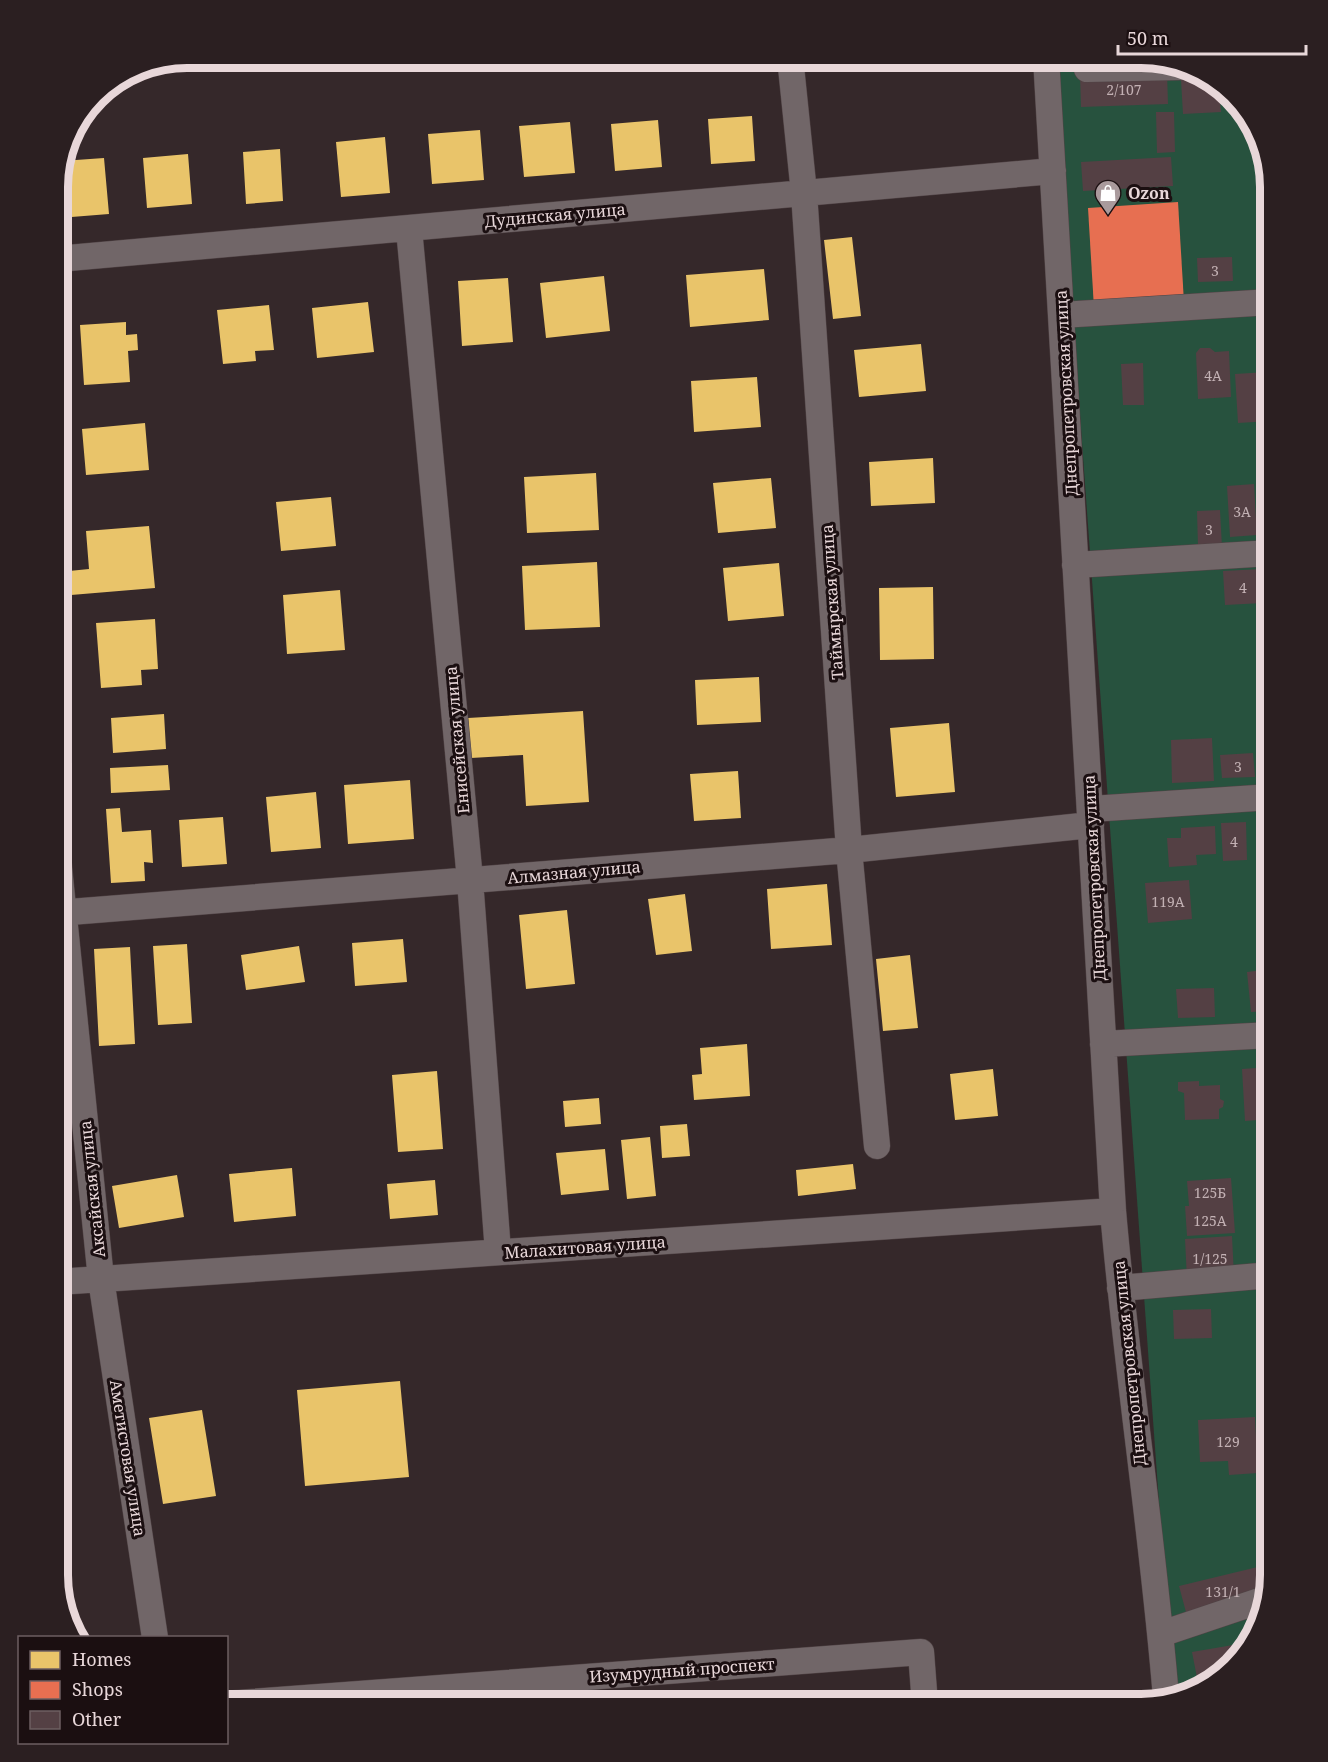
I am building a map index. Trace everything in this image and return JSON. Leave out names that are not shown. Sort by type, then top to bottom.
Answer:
[{"type":"street","name":"Таймырская улица","points":[[791,68],[804,193],[849,850],[877,1146]]},
{"type":"street","name":"Днепропетровская улица","points":[[1047,68],[1113,1211],[1166,1692]]},
{"type":"street","points":[[1087,69],[1134,68]]},
{"type":"street","name":"Дудинская улица","points":[[68,258],[1053,171]]},
{"type":"street","name":"Енисейская улица","points":[[409,228],[470,880],[498,1252]]},
{"type":"street","points":[[1061,315],[1260,303]]},
{"type":"street","points":[[1075,565],[1260,554]]},
{"type":"street","name":"Алмазная улица","points":[[68,912],[849,850],[1091,817],[1260,798]]},
{"type":"street","name":"Аксайская улица","points":[[68,984],[101,1279]]},
{"type":"street","points":[[1104,1044],[1260,1036]]},
{"type":"street","name":"Малахитовая улица","points":[[68,1281],[1113,1211]]},
{"type":"street","points":[[1120,1288],[1260,1276]]},
{"type":"street","name":"Аметистовая улица","points":[[101,1279],[155,1636]]},
{"type":"street","points":[[1161,1634],[1257,1602]]},
{"type":"street","name":"Изумрудный проспект","points":[[521,1694],[550,1693],[921,1652],[924,1694]]},
{"type":"green space","points":[[1055,68],[1149,68],[1172,72],[1201,83],[1220,97],[1240,121],[1254,148],[1259,171],[1260,1575],[1254,1614],[1231,1654],[1220,1665],[1194,1682],[1173,1690]]},
{"type":"building: Homes","points":[[752,116],[755,161],[711,164],[708,119]]},
{"type":"building: Homes","points":[[658,120],[662,167],[615,171],[611,124]]},
{"type":"building: Homes","points":[[570,122],[575,173],[524,177],[519,126]]},
{"type":"building: Homes","points":[[480,130],[484,180],[432,184],[428,134]]},
{"type":"building: Homes","points":[[385,137],[390,193],[341,197],[336,142]]},
{"type":"building: Homes","points":[[280,149],[283,201],[246,204],[243,152]]},
{"type":"building: Homes","points":[[188,154],[192,204],[147,208],[143,158]]},
{"type":"building: Homes","points":[[104,158],[109,214],[68,217],[68,179],[71,160]]},
{"type":"building: Homes","points":[[852,237],[861,316],[833,319],[824,240]]},
{"type":"building: Homes","points":[[764,269],[769,320],[690,327],[686,275]]},
{"type":"building: Homes","points":[[604,276],[610,331],[546,338],[540,283]]},
{"type":"building: Homes","points":[[508,278],[513,342],[462,346],[458,281]]},
{"type":"building: Homes","points":[[368,302],[374,352],[317,358],[312,308]]},
{"type":"building: Homes","points":[[269,305],[274,350],[255,351],[256,361],[223,364],[217,310]]},
{"type":"building: Homes","points":[[126,322],[126,335],[137,334],[138,350],[128,351],[130,382],[84,385],[80,325]]},
{"type":"building: Homes","points":[[921,344],[926,391],[859,397],[854,350]]},
{"type":"building: Homes","points":[[757,377],[761,427],[694,432],[691,381]]},
{"type":"building: Homes","points":[[145,423],[149,470],[86,475],[82,429]]},
{"type":"building: Homes","points":[[933,458],[935,503],[871,506],[869,462]]},
{"type":"building: Homes","points":[[596,473],[599,530],[527,533],[524,477]]},
{"type":"building: Homes","points":[[771,478],[776,528],[718,533],[713,483]]},
{"type":"building: Homes","points":[[331,497],[336,546],[281,551],[276,502]]},
{"type":"building: Homes","points":[[149,526],[155,588],[71,595],[69,571],[89,569],[86,531]]},
{"type":"building: Homes","points":[[597,562],[600,627],[525,630],[522,566]]},
{"type":"building: Homes","points":[[779,563],[784,616],[728,621],[723,568]]},
{"type":"building: Homes","points":[[933,587],[934,659],[880,660],[879,588]]},
{"type":"building: Homes","points":[[340,590],[345,650],[287,654],[283,595]]},
{"type":"building: Homes","points":[[155,619],[158,669],[141,670],[142,685],[101,688],[96,623]]},
{"type":"building: Homes","points":[[759,677],[761,722],[697,725],[695,680]]},
{"type":"building: Homes","points":[[583,711],[589,802],[526,806],[523,755],[471,758],[468,718]]},
{"type":"building: Homes","points":[[164,714],[166,749],[113,753],[111,718]]},
{"type":"building: Homes","points":[[949,723],[955,792],[896,797],[890,728]]},
{"type":"building: Homes","points":[[168,765],[170,790],[111,793],[110,768]]},
{"type":"building: Homes","points":[[738,771],[741,818],[694,821],[690,774]]},
{"type":"building: Homes","points":[[410,780],[414,839],[348,844],[344,785]]},
{"type":"building: Homes","points":[[316,792],[321,848],[271,852],[266,797]]},
{"type":"building: Homes","points":[[120,808],[122,832],[151,830],[153,863],[144,862],[145,881],[111,883],[106,809]]},
{"type":"building: Homes","points":[[223,817],[227,864],[182,867],[179,820]]},
{"type":"building: Homes","points":[[827,884],[832,945],[771,949],[767,889]]},
{"type":"building: Homes","points":[[685,894],[692,951],[656,955],[648,899]]},
{"type":"building: Homes","points":[[567,910],[575,984],[526,989],[519,915]]},
{"type":"building: Homes","points":[[403,939],[407,982],[355,986],[352,943]]},
{"type":"building: Homes","points":[[187,944],[192,1023],[158,1025],[153,946]]},
{"type":"building: Homes","points":[[299,946],[305,982],[246,990],[241,955]]},
{"type":"building: Homes","points":[[130,947],[135,1044],[99,1046],[94,949]]},
{"type":"building: Homes","points":[[910,955],[918,1028],[883,1031],[876,959]]},
{"type":"building: Homes","points":[[747,1044],[750,1096],[694,1100],[692,1075],[702,1074],[700,1048]]},
{"type":"building: Homes","points":[[993,1069],[998,1116],[955,1120],[950,1074]]},
{"type":"building: Homes","points":[[437,1071],[443,1149],[398,1152],[392,1075]]},
{"type":"building: Homes","points":[[599,1098],[601,1124],[565,1127],[563,1101]]},
{"type":"building: Homes","points":[[687,1124],[690,1156],[662,1158],[660,1126]]},
{"type":"building: Homes","points":[[650,1137],[656,1196],[627,1199],[621,1140]]},
{"type":"building: Homes","points":[[605,1149],[609,1190],[561,1195],[556,1153]]},
{"type":"building: Homes","points":[[853,1164],[856,1189],[798,1196],[796,1170]]},
{"type":"building: Homes","points":[[292,1168],[296,1216],[234,1222],[229,1174]]},
{"type":"building: Homes","points":[[177,1175],[184,1217],[119,1228],[112,1186]]},
{"type":"building: Homes","points":[[435,1180],[438,1215],[390,1219],[387,1184]]},
{"type":"building: Homes","points":[[400,1381],[409,1477],[305,1486],[297,1390]]},
{"type":"building: Homes","points":[[202,1410],[216,1496],[163,1504],[149,1418]]},
{"type":"building: Shops","points":[[1178,202],[1184,302],[1094,308],[1088,208]]},
{"type":"building: Other","points":[[1167,72],[1168,104],[1081,107],[1080,75]]},
{"type":"building: Other","points":[[1192,79],[1201,83],[1220,97],[1221,112],[1183,114],[1181,80]]},
{"type":"building: Other","points":[[1156,112],[1174,112],[1175,152],[1157,153]]},
{"type":"building: Other","points":[[1171,157],[1173,186],[1083,191],[1081,162]]},
{"type":"building: Other","points":[[1232,257],[1233,281],[1198,282],[1197,258]]},
{"type":"building: Other","points":[[1200,348],[1210,348],[1215,352],[1229,351],[1231,397],[1198,399],[1196,353]]},
{"type":"building: Other","points":[[1143,363],[1144,405],[1123,405],[1121,364]]},
{"type":"building: Other","points":[[1260,372],[1260,422],[1238,423],[1235,374]]},
{"type":"building: Other","points":[[1254,484],[1257,535],[1230,537],[1227,486]]},
{"type":"building: Other","points":[[1220,510],[1222,547],[1198,547],[1197,511]]},
{"type":"building: Other","points":[[1260,569],[1260,603],[1225,605],[1223,571]]},
{"type":"building: Other","points":[[1212,738],[1214,781],[1172,783],[1171,740]]},
{"type":"building: Other","points":[[1253,753],[1255,777],[1222,778],[1220,755]]},
{"type":"building: Other","points":[[1246,822],[1247,860],[1223,861],[1221,823]]},
{"type":"building: Other","points":[[1215,826],[1216,854],[1196,855],[1197,865],[1169,867],[1167,838],[1181,838],[1181,828]]},
{"type":"building: Other","points":[[1189,880],[1192,919],[1148,923],[1145,883]]},
{"type":"building: Other","points":[[1260,970],[1260,1012],[1251,1012],[1247,972]]},
{"type":"building: Other","points":[[1214,988],[1215,1017],[1178,1018],[1176,989]]},
{"type":"building: Other","points":[[1260,1068],[1260,1120],[1245,1121],[1242,1069]]},
{"type":"building: Other","points":[[1199,1081],[1199,1086],[1220,1085],[1220,1099],[1224,1101],[1223,1107],[1219,1109],[1219,1119],[1185,1120],[1184,1093],[1178,1091],[1178,1082]]},
{"type":"building: Other","points":[[1231,1178],[1235,1233],[1187,1236],[1185,1206],[1189,1206],[1187,1181]]},
{"type":"building: Other","points":[[1232,1236],[1234,1276],[1187,1279],[1185,1239]]},
{"type":"building: Other","points":[[1211,1309],[1212,1338],[1174,1339],[1173,1310]]},
{"type":"building: Other","points":[[1258,1310],[1260,1310],[1260,1344]]},
{"type":"building: Other","points":[[1255,1417],[1258,1473],[1229,1475],[1228,1461],[1200,1462],[1198,1420]]},
{"type":"building: Other","points":[[1260,1566],[1258,1598],[1187,1616],[1179,1586]]},
{"type":"building: Other","points":[[1233,1645],[1234,1650],[1220,1665],[1197,1680],[1192,1652]]},
{"type":"place","name":"Ozon","points":[[1108,216]]}]
